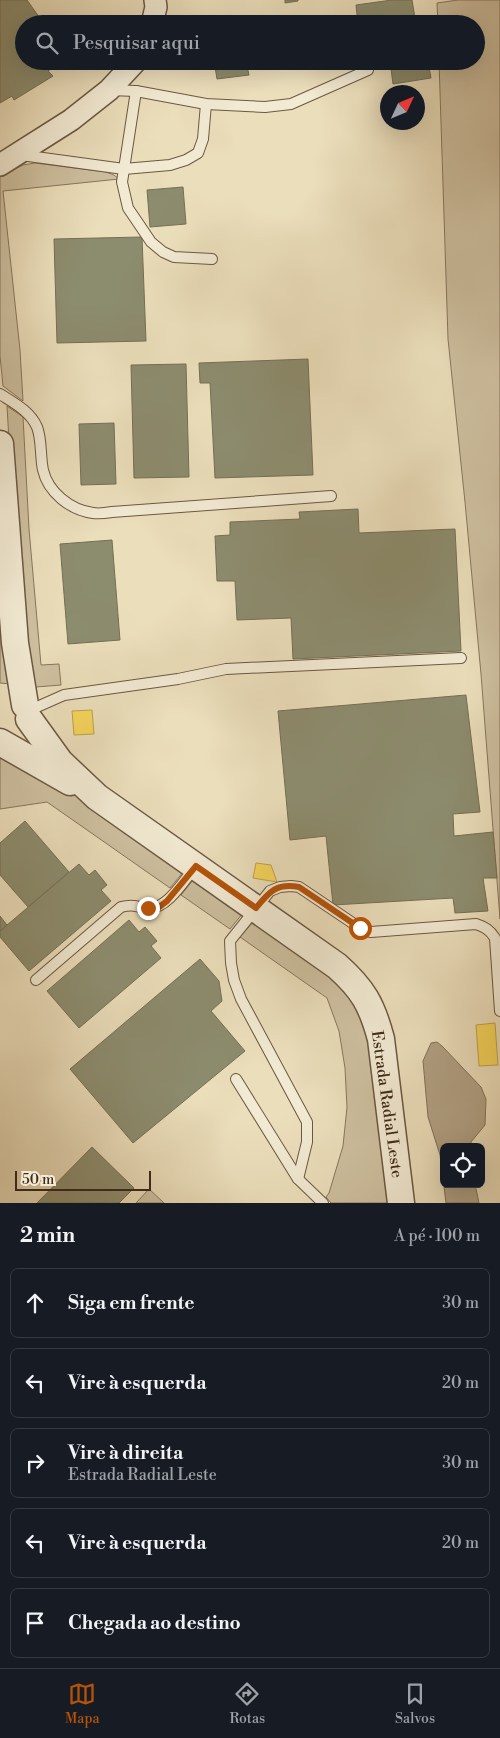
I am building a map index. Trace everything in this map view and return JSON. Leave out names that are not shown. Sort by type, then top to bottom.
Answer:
[{"type":"street","points":[[154,15],[155,0]]},
{"type":"street","points":[[9,160],[72,120],[109,90],[128,70]]},
{"type":"street","name":"Estrada Radial Leste","points":[[0,444],[15,643],[28,712],[60,762],[97,797],[337,966],[354,982],[366,999],[375,1017],[380,1039],[401,1203]]},
{"type":"street","points":[[0,697],[14,696],[28,712],[24,732],[18,737],[0,740]]},
{"type":"street","points":[[0,740],[97,797]]},
{"type":"lane","points":[[109,90],[136,91],[206,104],[264,107],[291,104],[368,70]]},
{"type":"lane","points":[[136,91],[122,182],[128,208],[151,242],[163,252],[174,257],[212,259]]},
{"type":"lane","points":[[9,160],[124,169],[170,165],[186,160],[198,153],[203,139],[206,104]]},
{"type":"lane","points":[[0,394],[21,407],[38,429],[43,471],[51,488],[61,499],[75,508],[92,513],[331,496]]},
{"type":"lane","points":[[28,712],[64,695],[178,679],[226,669],[461,658]]},
{"type":"lane","points":[[36,980],[121,907],[132,904],[148,908],[159,907],[167,901],[196,866]]},
{"type":"lane","points":[[298,1179],[307,1142],[307,1122],[241,999],[234,980],[231,963],[230,941],[270,891],[280,887],[299,887],[360,928],[371,932],[476,924],[484,927],[491,931],[495,938],[500,1011]]},
{"type":"lane","points":[[236,1079],[298,1179],[323,1203]]},
{"type":"shaded area","points":[[458,0],[500,0],[500,919],[481,674],[448,339],[439,70],[485,70],[485,15],[438,15],[437,3]]},
{"type":"shaded area","points":[[35,163],[106,172],[119,179],[3,191],[20,350],[23,401],[3,386],[0,356],[0,176],[23,165]]},
{"type":"shaded area","points":[[7,406],[23,417],[29,529],[41,665],[59,664],[61,685],[36,687],[31,685],[14,528]]},
{"type":"shaded area","points":[[0,534],[11,684],[0,683]]},
{"type":"shaded area","points":[[0,755],[62,786],[184,871],[170,888],[47,802],[0,809]]},
{"type":"shaded area","points":[[194,879],[243,913],[230,929],[181,895]]},
{"type":"shaded area","points":[[254,921],[329,973],[357,1003],[371,1044],[389,1203],[331,1203],[326,1197],[329,1193],[343,1146],[347,1107],[345,1068],[339,1031],[327,998],[240,937]]},
{"type":"shaded area","points":[[437,1042],[442,1046],[481,1087],[486,1099],[485,1125],[471,1143],[440,1143],[440,1155],[428,1117],[423,1061],[431,1043]]},
{"type":"shaded area","points":[[444,1188],[476,1188],[479,1203],[446,1203]]},
{"type":"shaded area","points":[[149,1189],[164,1203],[136,1203]]},
{"type":"building: Moradias","points":[[92,710],[94,734],[74,735],[72,711]]},
{"type":"building: Moradias","points":[[256,863],[271,865],[277,882],[253,878]]},
{"type":"building: Moradias","points":[[495,1023],[498,1065],[479,1066],[476,1025]]},
{"type":"building: Indústria","points":[[0,0],[27,0],[38,15],[15,15],[15,70],[49,70],[48,71],[53,76],[14,100],[12,96],[0,103]]},
{"type":"building: Indústria","points":[[285,0],[298,0],[298,1],[285,3]]},
{"type":"building: Indústria","points":[[392,0],[412,0],[414,15],[357,15],[356,5]]},
{"type":"building: Indústria","points":[[216,70],[248,70],[249,75],[217,79]]},
{"type":"building: Indústria","points":[[391,70],[430,70],[431,78],[393,84]]},
{"type":"building: Indústria","points":[[183,187],[186,224],[150,227],[147,190]]},
{"type":"building: Indústria","points":[[142,237],[146,341],[57,343],[54,239]]},
{"type":"building: Indústria","points":[[308,359],[313,475],[215,478],[210,383],[200,383],[199,363]]},
{"type":"building: Indústria","points":[[186,364],[189,477],[134,478],[131,365]]},
{"type":"building: Indústria","points":[[114,423],[116,484],[81,485],[79,424]]},
{"type":"building: Indústria","points":[[358,509],[359,533],[455,529],[461,651],[293,659],[291,618],[237,620],[235,581],[217,581],[215,536],[230,535],[230,522],[300,519],[299,512]]},
{"type":"building: Indústria","points":[[112,540],[120,640],[68,644],[60,544]]},
{"type":"building: Indústria","points":[[466,695],[480,812],[453,814],[454,836],[493,832],[497,878],[483,878],[488,911],[455,913],[453,898],[333,905],[326,836],[290,840],[278,711]]},
{"type":"building: Indústria","points":[[25,821],[69,872],[28,907],[0,875],[0,843]]},
{"type":"building: Indústria","points":[[79,864],[89,875],[95,870],[107,885],[101,890],[111,901],[29,971],[0,937],[0,931]]},
{"type":"building: Indústria","points":[[0,916],[7,925],[0,931]]},
{"type":"building: Indústria","points":[[129,920],[139,932],[145,927],[157,941],[151,946],[161,958],[79,1028],[47,991]]},
{"type":"building: Indústria","points":[[200,959],[219,981],[222,1001],[211,1011],[245,1051],[133,1143],[70,1069]]},
{"type":"building: Indústria","points":[[92,1147],[134,1188],[119,1203],[37,1203]]},
{"type":"route","points":[[148,908],[159,907],[167,901],[196,866],[256,908],[270,891],[280,887],[299,887],[360,928]]}]
